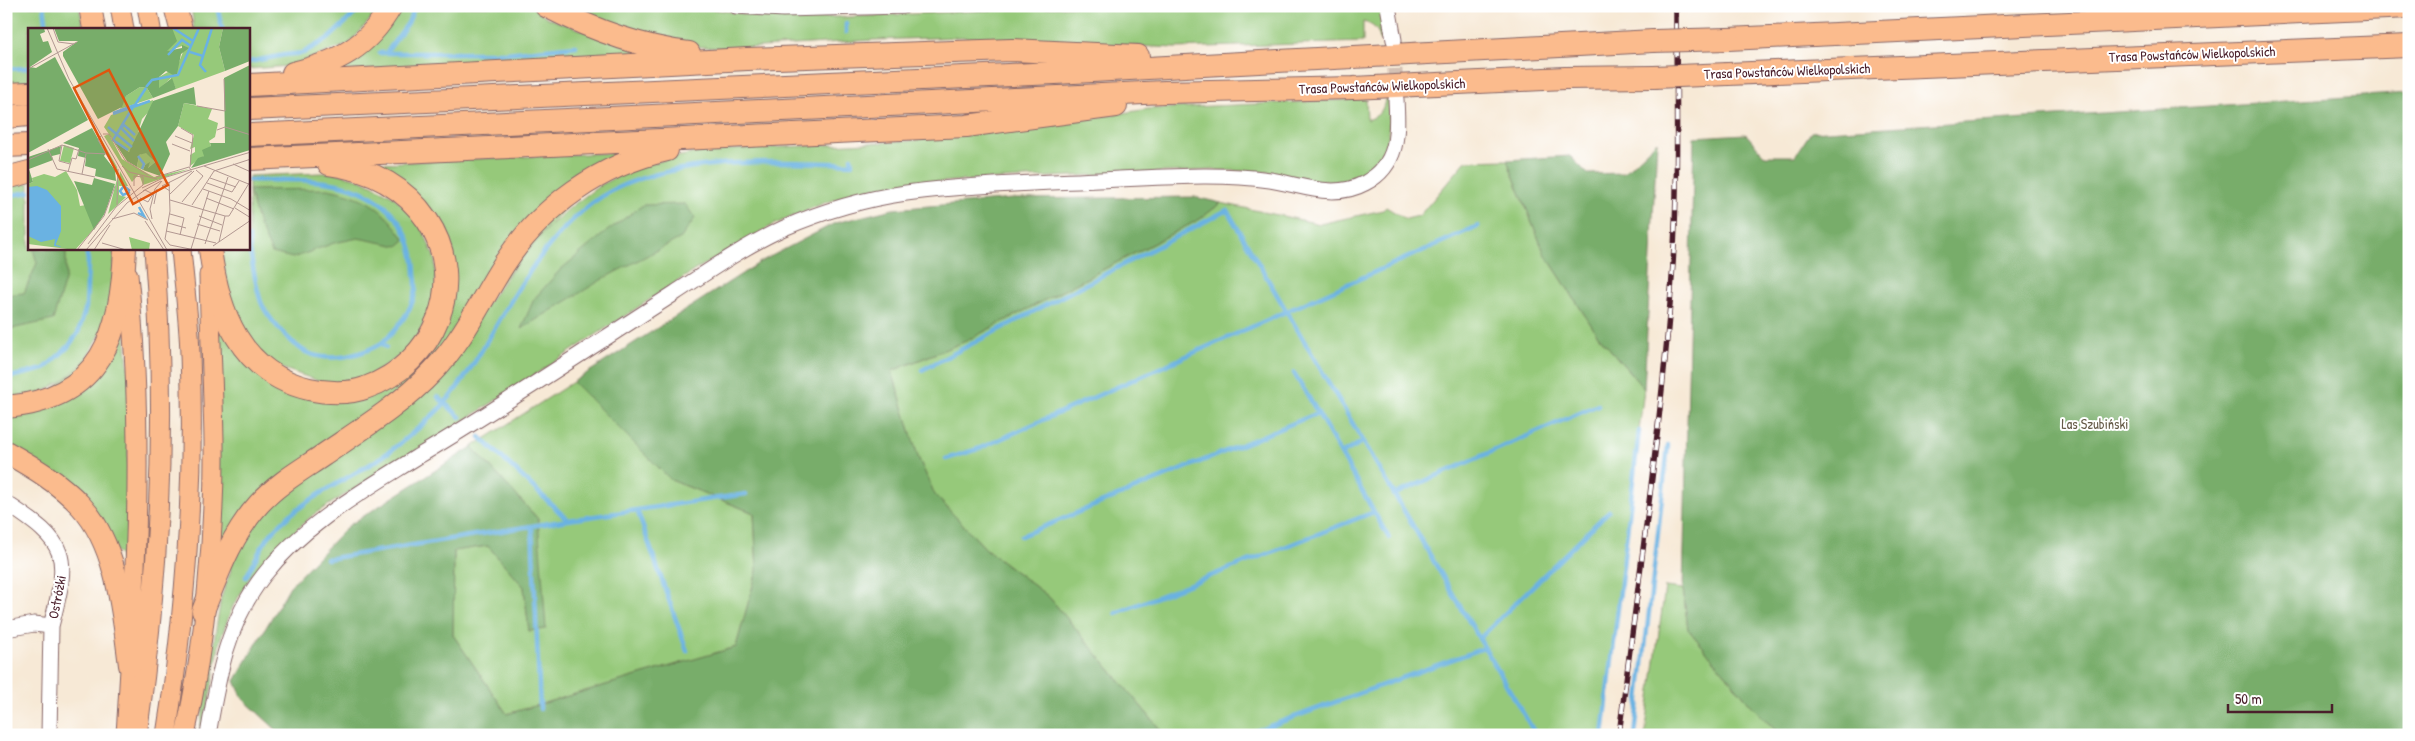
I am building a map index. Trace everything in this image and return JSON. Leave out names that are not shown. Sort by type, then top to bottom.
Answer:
[{"type":"highway","points":[[90,6],[94,28]]},
{"type":"highway","points":[[175,6],[181,28]]},
{"type":"highway","points":[[180,6],[181,28]]},
{"type":"highway","points":[[250,84],[331,62],[348,53],[369,38],[383,21],[391,6]]},
{"type":"highway","points":[[546,6],[574,20],[625,40],[679,52],[747,59]]},
{"type":"highway","name":"Trasa Powstańców Wielkopolskich","points":[[1251,63],[1653,41],[2409,7]]},
{"type":"highway","name":"Trasa Powstańców Wielkopolskich","points":[[1166,92],[1353,88],[1565,78],[1654,77],[2409,46]]},
{"type":"highway","points":[[250,84],[747,59],[1012,50],[1251,63]]},
{"type":"highway","points":[[250,109],[1251,63]]},
{"type":"highway","points":[[250,135],[1166,92]]},
{"type":"highway","points":[[250,160],[712,140],[966,126],[1106,109],[1166,92]]},
{"type":"highway","points":[[6,116],[28,115]]},
{"type":"highway","points":[[203,611],[227,551],[240,528],[259,504],[280,484],[406,396],[433,371],[455,345],[515,249],[559,200],[588,181],[624,164],[662,151],[712,140]]},
{"type":"highway","points":[[6,146],[28,145]]},
{"type":"highway","points":[[209,250],[214,278],[225,316],[239,342],[258,363],[274,375],[293,385],[320,392],[364,389],[405,366],[426,344],[438,318],[446,288],[444,258],[435,233],[417,206],[402,191],[381,179],[347,166],[281,158]]},
{"type":"highway","points":[[6,171],[28,171]]},
{"type":"highway","points":[[6,178],[28,171]]},
{"type":"highway","points":[[6,407],[30,405],[72,387],[98,361],[109,343],[117,318],[125,250]]},
{"type":"highway","points":[[6,452],[52,480],[82,507],[100,537],[112,563],[122,605],[130,665]]},
{"type":"main road","points":[[120,6],[124,28]]},
{"type":"main road","points":[[147,6],[151,28]]},
{"type":"main road","points":[[125,250],[135,339],[137,469],[126,735]]},
{"type":"main road","points":[[137,735],[148,657],[158,493],[161,356],[154,250]]},
{"type":"main road","points":[[166,735],[183,604],[190,444],[190,353],[181,250]]},
{"type":"main road","points":[[185,735],[196,678],[211,518],[214,442],[209,250]]},
{"type":"street","points":[[736,6],[782,9],[903,6]]},
{"type":"street","points":[[1388,6],[1394,40]]},
{"type":"street","points":[[208,735],[219,668],[230,638],[244,607],[264,574],[293,545],[340,505],[460,431],[724,261],[783,229],[848,204],[906,193],[1039,183],[1234,177],[1272,180],[1325,191],[1347,190],[1364,184],[1376,175],[1392,156],[1398,134],[1396,99]]},
{"type":"street","name":"Ostróżki","points":[[6,503],[47,532],[56,543],[61,558],[63,575],[51,626],[49,735]]},
{"type":"street","name":"Ostróżki","points":[[6,629],[34,624],[51,626]]},
{"type":"green space","points":[[6,6],[79,6],[84,28],[28,28],[28,82],[6,83]]},
{"type":"green space","points":[[191,6],[382,6],[349,44],[290,66],[250,69],[250,28],[194,28]]},
{"type":"green space","points":[[399,6],[531,6],[548,18],[655,56],[328,72]]},
{"type":"green space","points":[[561,6],[694,6],[762,17],[848,17],[1082,6],[1379,6],[1383,11],[1384,41],[1380,40],[1375,28],[1363,22],[1363,42],[1175,48],[961,37],[873,40],[730,49],[678,45]]},
{"type":"green space","name":"Las Szubiński","points":[[2409,93],[2409,735],[1780,735],[1752,706],[1688,629],[1683,589],[1694,137],[1746,134],[1765,156],[1795,156],[1811,132]]},
{"type":"green space","points":[[1366,99],[1367,120],[1377,115],[1385,99],[1389,99],[1389,133],[1386,147],[1375,165],[1363,176],[1348,181],[1321,181],[1267,172],[1214,170],[955,181],[879,187],[824,203],[773,225],[695,270],[478,412],[314,514],[253,573],[233,606],[220,640],[203,735],[199,735],[221,598],[231,570],[229,567],[266,508],[412,401],[546,229],[599,186],[627,171],[667,159],[704,151],[909,141],[1054,124],[1148,109]]},
{"type":"green space","points":[[1657,141],[1644,389],[1597,334],[1544,252],[1507,160],[1570,156],[1588,174],[1624,173]]},
{"type":"green space","points":[[632,152],[598,169],[432,362],[213,558],[219,318],[314,397],[429,355],[450,244],[361,164]]},
{"type":"green space","points":[[1507,160],[1544,252],[1597,334],[1644,389],[1603,735],[1165,735],[1049,597],[986,549],[935,495],[918,457],[892,371],[966,341],[1200,219],[1221,203],[1320,224],[1383,210],[1386,207],[1406,219],[1419,216],[1466,161]]},
{"type":"green space","points":[[336,173],[362,180],[393,196],[420,223],[435,259],[436,297],[412,348],[365,379],[327,384],[273,365],[247,337],[231,303],[220,250],[250,250],[250,176]]},
{"type":"green space","points":[[28,183],[28,250],[115,250],[112,312],[80,371],[41,393],[6,398],[6,187]]},
{"type":"green space","points":[[328,189],[342,192],[363,200],[381,211],[405,240],[398,246],[358,238],[334,243],[293,258],[272,253],[259,225],[250,190]]},
{"type":"green space","points":[[1195,197],[1221,203],[1200,219],[966,341],[892,371],[918,457],[935,495],[986,549],[1049,597],[1165,735],[282,735],[243,699],[235,681],[290,586],[348,526],[472,447],[538,519],[546,629],[529,631],[524,587],[488,546],[454,551],[453,635],[507,714],[736,647],[757,571],[754,513],[671,480],[573,382],[762,261],[835,223],[893,209],[1013,199]]},
{"type":"green space","points":[[685,204],[695,218],[681,238],[606,277],[521,329],[534,299],[560,270],[607,231],[643,205]]},
{"type":"green space","points":[[33,250],[66,250],[66,277],[53,320],[6,330],[6,295],[24,293],[37,263]]},
{"type":"green space","points":[[124,326],[129,374],[127,573],[120,555],[6,443],[6,415],[26,414]]},
{"type":"green space","points":[[573,382],[671,480],[754,513],[757,571],[736,647],[507,714],[453,635],[454,550],[488,546],[524,587],[529,631],[538,519],[472,447]]},
{"type":"green space","points":[[1665,587],[1683,589],[1688,629],[1752,706],[1780,735],[1645,735]]},
{"type":"waterway","points":[[44,6],[47,28]]},
{"type":"waterway","points":[[217,6],[222,28]]},
{"type":"waterway","points":[[250,62],[303,53],[329,38],[363,6]]},
{"type":"waterway","points":[[386,53],[408,23],[415,6]]},
{"type":"waterway","points":[[846,24],[846,32]]},
{"type":"waterway","points":[[379,53],[506,53],[576,46]]},
{"type":"waterway","points":[[6,69],[28,68]]},
{"type":"waterway","points":[[246,577],[267,539],[290,515],[319,494],[386,454],[421,426],[447,400],[471,367],[515,294],[540,257],[564,229],[591,204],[617,188],[647,177],[681,169],[752,162],[852,164],[851,158]]},
{"type":"waterway","points":[[250,180],[327,182],[352,188],[378,201],[398,220],[405,232],[414,259],[416,288],[413,300],[406,314],[382,343]]},
{"type":"waterway","points":[[6,196],[28,192]]},
{"type":"waterway","points":[[922,370],[1227,210],[1536,735]]},
{"type":"waterway","points":[[946,459],[978,449],[1478,226]]},
{"type":"waterway","points":[[6,378],[44,369],[68,347],[78,333],[86,307],[88,261],[86,250]]},
{"type":"waterway","points":[[250,250],[259,296],[267,314],[275,325],[304,351],[317,356],[336,357],[356,354],[382,343],[386,347]]},
{"type":"waterway","points":[[1294,373],[1318,413]]},
{"type":"waterway","points":[[438,397],[460,417]]},
{"type":"waterway","points":[[1393,495],[1598,405]]},
{"type":"waterway","points":[[1021,536],[1318,413],[1341,454]]},
{"type":"waterway","points":[[1603,735],[1639,431]]},
{"type":"waterway","points":[[480,437],[568,520],[746,494]]},
{"type":"waterway","points":[[1116,613],[1374,512],[1341,454],[1362,442]]},
{"type":"waterway","points":[[1635,735],[1668,445]]},
{"type":"waterway","points":[[637,510],[687,651]]},
{"type":"waterway","points":[[1479,639],[1609,511]]},
{"type":"waterway","points":[[1374,512],[1389,538]]},
{"type":"waterway","points":[[327,559],[568,520]]},
{"type":"waterway","points":[[532,526],[540,709]]},
{"type":"waterway","points":[[1245,735],[1484,648]]},
{"type":"tunnel","points":[[1394,46],[1396,96]]},
{"type":"railway","points":[[1619,735],[1655,449],[1672,278],[1676,176],[1676,6]]}]
